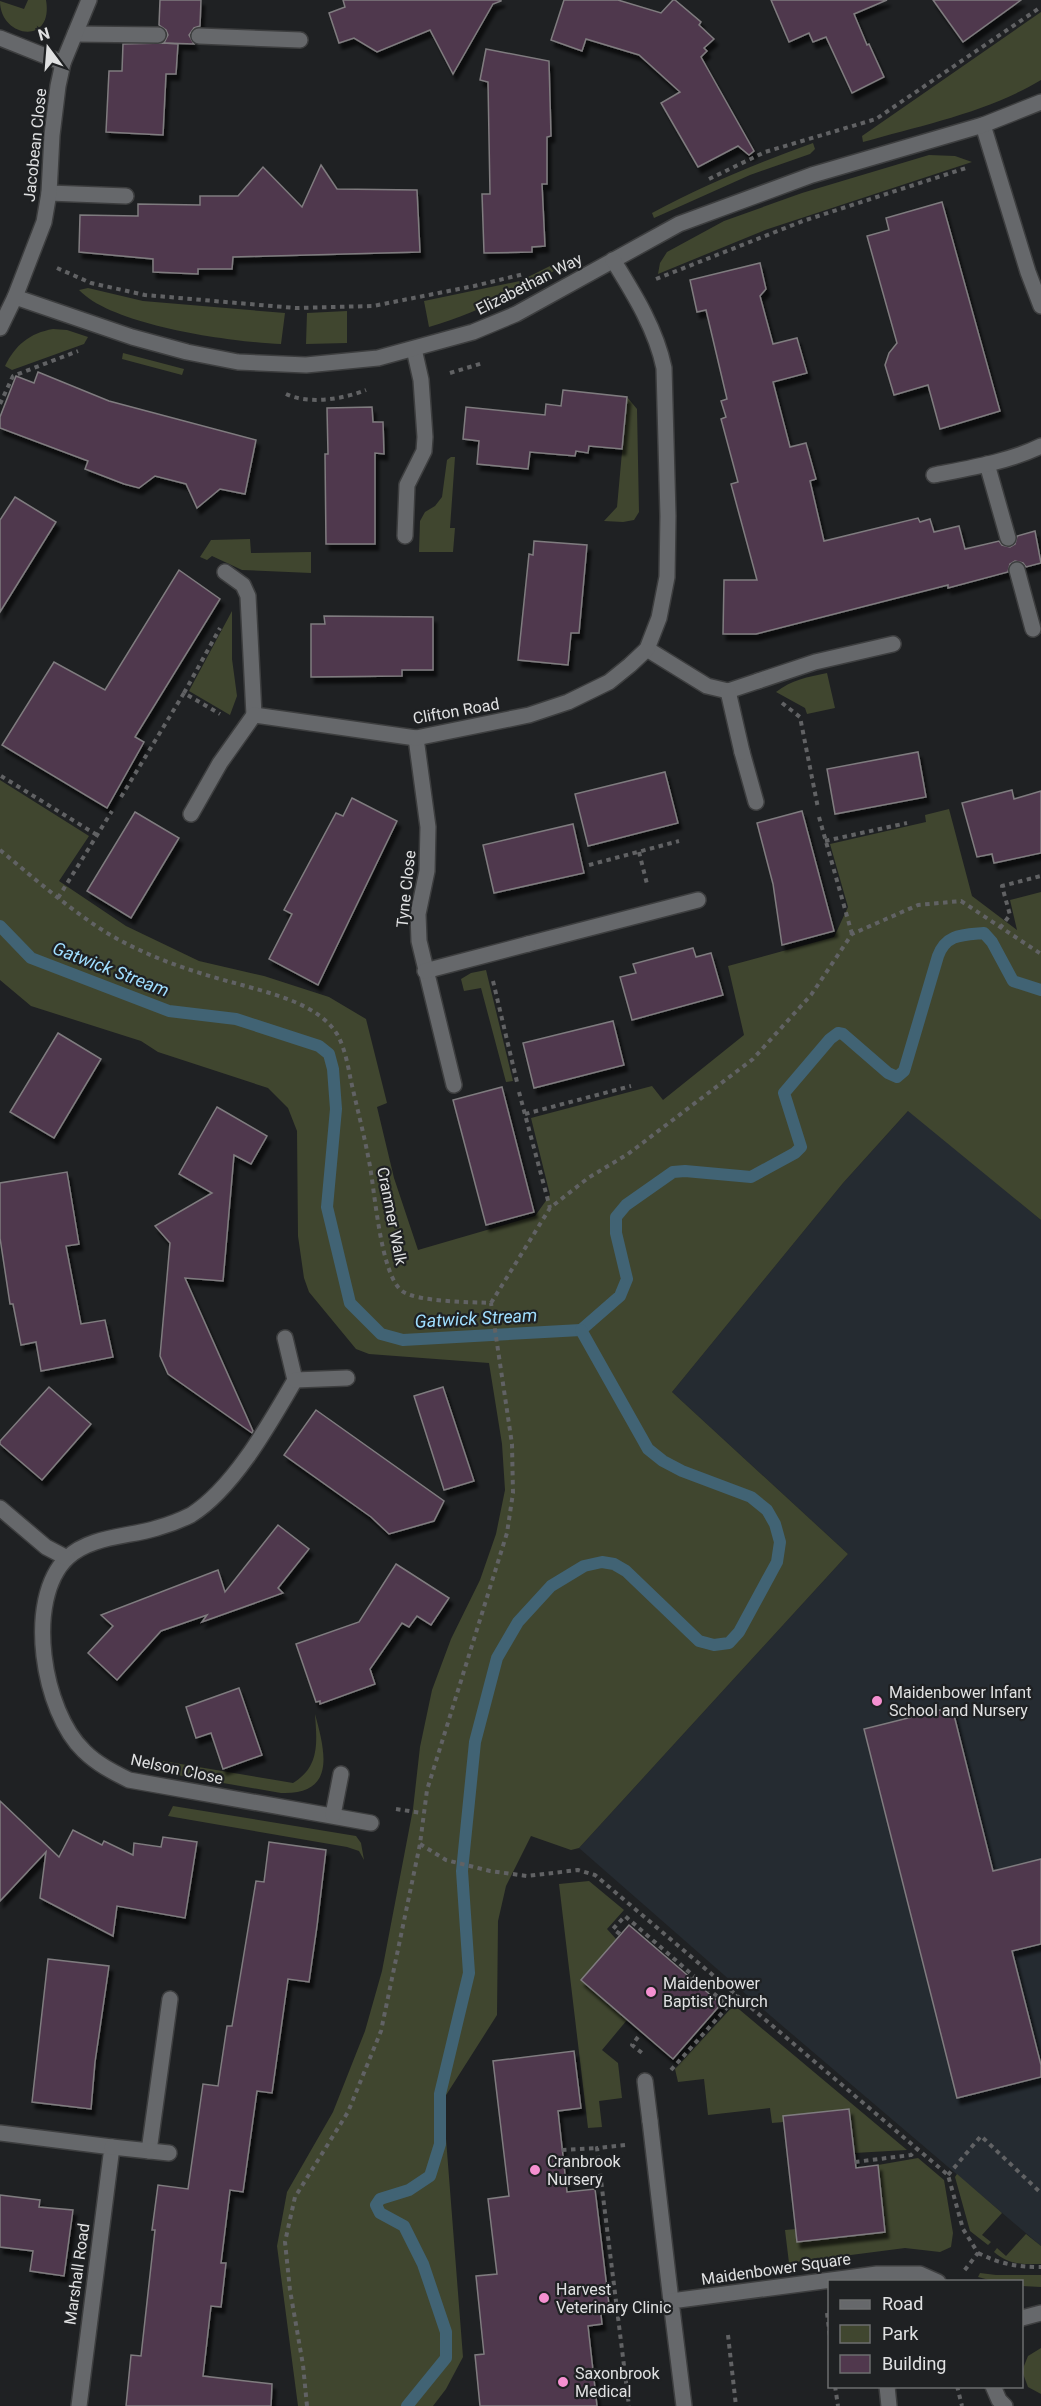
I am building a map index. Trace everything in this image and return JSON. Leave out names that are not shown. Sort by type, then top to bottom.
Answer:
[{"type":"street","name":"Jacobean Close","points":[[0,328],[15,297],[44,222],[49,193],[52,135],[63,63],[88,0]]},
{"type":"street","points":[[75,34],[158,35]]},
{"type":"street","points":[[200,36],[300,40]]},
{"type":"street","points":[[0,38],[63,63]]},
{"type":"street","name":"Elizabethan Way","points":[[15,297],[132,337],[187,352],[238,362],[306,365],[378,358],[473,332],[516,314],[679,224],[812,175],[983,125],[1041,102]]},
{"type":"street","points":[[983,125],[1028,272],[1041,306]]},
{"type":"street","points":[[49,193],[126,196]]},
{"type":"street","name":"Clifton Road","points":[[254,715],[416,738],[529,715],[568,702],[609,682],[647,649],[659,618],[667,577],[668,516],[664,368],[660,348],[614,260]]},
{"type":"street","points":[[405,536],[407,485],[424,451],[422,390],[414,349]]},
{"type":"street","points":[[934,475],[987,464],[1029,452],[1041,446]]},
{"type":"street","points":[[987,464],[1008,538]]},
{"type":"street","points":[[1017,570],[1033,629]]},
{"type":"street","points":[[191,814],[220,763],[254,715],[248,596],[243,585],[225,572]]},
{"type":"street","points":[[647,649],[707,686],[728,691],[815,663],[893,644]]},
{"type":"street","points":[[728,691],[756,802]]},
{"type":"street","name":"Tyne Close","points":[[416,738],[429,827],[427,871],[418,914],[418,941],[453,1085]]},
{"type":"street","points":[[425,971],[698,900]]},
{"type":"street","points":[[285,1338],[296,1380],[347,1378]]},
{"type":"street","name":"Nelson Close","points":[[296,1380],[264,1432],[215,1496],[190,1515],[157,1528],[88,1544],[67,1558],[53,1580],[45,1607],[43,1636],[45,1667],[52,1698],[66,1727],[82,1750],[104,1768],[129,1780],[371,1823]]},
{"type":"street","points":[[0,1508],[46,1547],[67,1558]]},
{"type":"street","points":[[333,1815],[341,1774]]},
{"type":"street","points":[[149,2151],[170,1999]]},
{"type":"street","points":[[645,2081],[684,2406]]},
{"type":"street","points":[[0,2133],[169,2153]]},
{"type":"street","name":"Marshall Road","points":[[79,2406],[112,2147]]},
{"type":"street","name":"Maidenbower Square","points":[[859,2280],[920,2274],[934,2280]]},
{"type":"street","name":"Maidenbower Square","points":[[671,2301],[828,2283]]},
{"type":"street","points":[[1023,2318],[1041,2313]]},
{"type":"street","points":[[887,2388],[890,2406]]},
{"type":"street","points":[[994,2388],[999,2400],[1005,2406]]},
{"type":"path","points":[[705,181],[765,152],[876,119],[1041,7]]},
{"type":"path","points":[[31,256],[91,283],[145,295],[295,308],[374,306],[526,273]]},
{"type":"path","points":[[121,796],[184,693],[243,585]]},
{"type":"path","points":[[758,681],[763,692],[795,711],[800,717],[818,808]]},
{"type":"path","points":[[184,693],[244,729]]},
{"type":"path","points":[[1,776],[97,835]]},
{"type":"path","points":[[57,898],[112,810]]},
{"type":"path","points":[[819,817],[852,934]]},
{"type":"path","points":[[825,841],[907,823]]},
{"type":"path","points":[[589,865],[679,841]]},
{"type":"path","name":"Cranmer Walk","points":[[0,850],[57,898],[108,933],[161,960],[201,974],[274,994],[317,1014],[336,1033],[345,1053],[369,1162],[389,1272],[402,1291],[418,1296],[492,1303]]},
{"type":"path","points":[[1000,928],[1010,915],[1002,886],[1041,876]]},
{"type":"path","points":[[307,2406],[285,2242],[296,2197],[348,2112],[381,2031],[420,1844],[427,1790],[507,1533],[513,1493],[512,1444],[492,1303],[550,1208],[588,1178],[628,1154],[753,1059],[811,995],[852,934],[918,905],[961,901],[1041,954]]},
{"type":"path","points":[[486,954],[517,1082]]},
{"type":"path","points":[[525,1114],[631,1086]]},
{"type":"path","points":[[519,1092],[550,1208]]},
{"type":"path","points":[[420,1844],[446,1860],[490,1871],[527,1876],[578,1870],[595,1875],[948,2175],[963,2229],[978,2253],[997,2263],[1018,2267],[1041,2267]]},
{"type":"path","points":[[620,1934],[613,1929],[625,1916],[727,2005]]},
{"type":"path","points":[[661,2073],[670,2072],[738,1995]]},
{"type":"path","points":[[948,2175],[981,2136],[1041,2193]]},
{"type":"path","points":[[562,2150],[652,2141]]},
{"type":"path","points":[[597,2148],[629,2406]]},
{"type":"path","points":[[855,2162],[911,2155],[917,2149]]},
{"type":"path","points":[[964,2272],[978,2253]]},
{"type":"path","points":[[608,2291],[615,2289]]},
{"type":"path","points":[[827,2313],[828,2321]]},
{"type":"path","points":[[728,2335],[736,2406]]},
{"type":"path","points":[[835,2388],[838,2406]]},
{"type":"path","points":[[958,2388],[963,2406]]},
{"type":"shaded area","name":"Maidenbower Infant School and Nursery","points":[[909,1110],[1041,1220],[1041,2246],[779,2023],[579,1848],[848,1554],[672,1392],[843,1183]]},
{"type":"green space","points":[[28,0],[46,0],[46,15],[42,25],[26,32],[8,23],[2,13],[0,1],[24,9]]},
{"type":"green space","points":[[1041,12],[1041,80],[977,109],[863,142],[862,136]]},
{"type":"green space","points":[[813,143],[815,149],[810,154],[750,175],[654,218],[652,213],[691,193]]},
{"type":"green space","points":[[929,155],[955,156],[972,162],[765,230],[658,274],[660,263],[667,252],[724,221],[802,193]]},
{"type":"green space","points":[[560,261],[565,265],[516,291],[482,308],[429,327],[424,301],[520,281]]},
{"type":"green space","points":[[88,288],[143,301],[285,313],[281,344],[205,336],[145,322],[95,303],[79,290]]},
{"type":"green space","points":[[347,311],[347,343],[306,344],[307,313]]},
{"type":"green space","points":[[53,329],[67,330],[88,337],[84,344],[12,370],[5,366],[13,352],[24,341]]},
{"type":"green space","points":[[123,353],[184,369],[182,375],[122,359]]},
{"type":"green space","points":[[627,397],[637,409],[639,512],[634,520],[604,521],[617,507]]},
{"type":"green space","points":[[455,457],[450,528],[455,528],[453,552],[419,552],[420,521],[425,512],[435,506],[442,497],[447,460]]},
{"type":"green space","points":[[250,539],[251,553],[311,552],[311,573],[242,570],[212,556],[207,560],[200,557],[211,540]]},
{"type":"green space","points":[[232,611],[232,659],[237,696],[230,715],[189,691]]},
{"type":"green space","points":[[827,673],[835,708],[807,714],[805,708],[776,692],[794,682]]},
{"type":"green space","points":[[0,780],[89,836],[59,881],[126,926],[199,961],[264,976],[329,997],[366,1019],[387,1103],[377,1107],[394,1178],[418,1250],[535,1216],[550,1195],[531,1118],[652,1086],[663,1100],[744,1035],[728,966],[834,937],[848,907],[830,844],[926,822],[925,815],[949,809],[972,896],[1017,930],[1010,900],[1041,892],[1041,1220],[908,1111],[843,1183],[672,1392],[848,1554],[579,1848],[571,1850],[531,1836],[506,1886],[498,1921],[497,2015],[443,2100],[463,2357],[446,2389],[433,2406],[298,2406],[277,2246],[287,2192],[333,2112],[365,2031],[382,1971],[413,1809],[420,1747],[432,1690],[451,1639],[480,1580],[496,1534],[505,1490],[502,1444],[489,1363],[369,1354],[356,1349],[309,1292],[304,1278],[298,1236],[297,1131],[288,1108],[268,1088],[158,1052],[141,1041],[31,1006],[0,980]]},
{"type":"green space","points":[[486,970],[513,1081],[506,1082],[481,988],[464,991],[461,979],[471,973]]},
{"type":"green space","points":[[315,1714],[322,1742],[323,1768],[319,1779],[311,1787],[299,1792],[281,1793],[160,1772],[163,1761],[293,1783],[308,1769],[315,1753]]},
{"type":"green space","points":[[173,1806],[356,1836],[361,1843],[364,1860],[359,1851],[347,1847],[168,1816]]},
{"type":"green space","points":[[589,1881],[624,1910],[607,1929],[616,1939],[581,1980],[627,2020],[602,2050],[618,2063],[622,2098],[599,2101],[602,2127],[588,2128],[559,1884]]},
{"type":"green space","points":[[734,2005],[907,2150],[854,2153],[848,2109],[784,2116],[784,2122],[772,2123],[770,2108],[708,2115],[704,2079],[678,2082],[675,2069]]},
{"type":"green space","points":[[918,2158],[944,2180],[953,2233],[951,2247],[940,2252],[905,2248],[789,2263],[785,2230],[796,2229],[798,2242],[885,2232],[878,2165]]},
{"type":"green space","points":[[957,2174],[1002,2213],[982,2235],[991,2242],[988,2245],[970,2231],[955,2177]]},
{"type":"green space","points":[[1026,2234],[1041,2246],[1041,2264],[1010,2262],[994,2252],[997,2248],[1006,2256]]},
{"type":"green space","points":[[980,2273],[1041,2275],[1041,2287],[1023,2286],[1023,2280],[989,2280],[978,2277]]},
{"type":"green space","points":[[1041,2348],[1041,2394],[1028,2387],[1023,2374],[1028,2356]]},
{"type":"building","points":[[160,0],[201,0],[200,26],[194,28],[189,35],[194,44],[164,43],[168,35],[166,30],[159,25]]},
{"type":"building","points":[[343,0],[501,1],[493,4],[453,74],[430,30],[377,52],[354,38],[339,43],[329,13],[345,7]]},
{"type":"building","points":[[564,0],[618,0],[661,13],[675,0],[701,22],[699,25],[714,39],[704,48],[707,51],[701,57],[754,151],[749,155],[738,146],[698,167],[661,103],[680,92],[639,55],[586,39],[582,51],[551,40]]},
{"type":"building","points":[[771,0],[887,0],[854,14],[884,77],[852,93],[826,37],[813,42],[809,33],[789,42]]},
{"type":"building","points":[[933,0],[1021,0],[963,42]]},
{"type":"building","points":[[123,44],[178,44],[176,74],[166,74],[163,135],[106,132],[109,71],[122,71]]},
{"type":"building","points":[[486,49],[549,61],[551,136],[547,137],[547,184],[542,184],[545,246],[532,247],[532,252],[484,253],[482,194],[490,194],[488,82],[480,80]]},
{"type":"building","points":[[321,165],[337,189],[417,190],[420,252],[233,257],[232,269],[198,269],[198,274],[153,272],[153,259],[79,252],[80,215],[138,216],[138,204],[200,205],[200,196],[238,196],[263,167],[302,207]]},
{"type":"building","points":[[942,202],[1000,411],[940,429],[928,385],[894,395],[885,365],[889,353],[897,343],[867,236],[889,230],[886,218]]},
{"type":"building","points":[[760,263],[766,289],[760,296],[773,344],[797,338],[807,373],[773,382],[790,447],[806,443],[816,479],[810,481],[824,541],[918,518],[920,522],[930,519],[934,532],[959,526],[965,549],[999,541],[1002,545],[1010,547],[1015,544],[1017,536],[1035,531],[1041,563],[1026,567],[1023,563],[1015,561],[1010,564],[1008,572],[948,588],[948,585],[756,634],[723,634],[724,580],[757,580],[731,484],[738,482],[721,419],[726,417],[721,401],[727,399],[706,310],[697,312],[690,280]]},
{"type":"building","points":[[38,372],[109,401],[256,440],[245,494],[220,489],[197,508],[186,484],[155,476],[139,488],[124,484],[85,469],[88,461],[0,428],[0,417],[16,376],[34,383]]},
{"type":"building","points":[[563,390],[627,397],[622,449],[589,446],[588,453],[576,451],[575,456],[530,452],[528,469],[477,464],[479,441],[463,439],[466,407],[545,415],[546,404],[561,406]]},
{"type":"building","points":[[372,407],[373,422],[383,422],[384,454],[375,453],[375,544],[326,544],[327,408]]},
{"type":"building","points":[[15,497],[56,522],[0,612],[0,520]]},
{"type":"building","points":[[534,541],[587,545],[579,633],[571,633],[568,665],[518,660],[529,554],[533,555]]},
{"type":"building","points":[[179,570],[220,599],[135,737],[144,742],[107,808],[2,745],[54,662],[105,690]]},
{"type":"building","points":[[324,616],[433,617],[433,670],[402,670],[402,676],[311,677],[311,624],[325,624]]},
{"type":"building","points":[[918,752],[926,797],[835,814],[827,769]]},
{"type":"building","points":[[665,772],[678,823],[588,846],[575,794]]},
{"type":"building","points":[[1012,790],[1014,799],[1041,791],[1041,853],[994,863],[992,854],[977,857],[962,803]]},
{"type":"building","points":[[352,798],[397,821],[318,985],[269,959],[292,914],[284,910],[336,813],[343,816]]},
{"type":"building","points":[[802,811],[834,931],[782,945],[773,884],[757,823]]},
{"type":"building","points":[[135,812],[179,838],[131,918],[87,891]]},
{"type":"building","points":[[573,824],[584,873],[494,893],[483,845]]},
{"type":"building","points":[[693,948],[696,957],[711,953],[723,995],[632,1020],[620,977],[636,973],[633,964]]},
{"type":"building","points":[[613,1021],[624,1065],[534,1088],[523,1043]]},
{"type":"building","points":[[58,1033],[101,1059],[54,1138],[10,1112]]},
{"type":"building","points":[[502,1087],[534,1212],[486,1225],[453,1100]]},
{"type":"building","points":[[217,1107],[267,1136],[251,1164],[234,1155],[223,1281],[185,1278],[252,1433],[168,1374],[160,1356],[170,1243],[155,1226],[212,1193],[179,1174]]},
{"type":"building","points":[[67,1172],[79,1244],[66,1246],[81,1324],[105,1320],[113,1357],[41,1371],[36,1342],[21,1345],[13,1304],[10,1304],[0,1238],[0,1183]]},
{"type":"building","points":[[49,1387],[91,1424],[42,1480],[0,1444],[0,1441]]},
{"type":"building","points":[[443,1387],[474,1481],[444,1490],[414,1396]]},
{"type":"building","points":[[316,1410],[444,1501],[434,1521],[389,1534],[371,1517],[284,1455]]},
{"type":"building","points":[[278,1525],[309,1549],[278,1588],[283,1593],[202,1622],[207,1615],[161,1631],[117,1680],[88,1653],[113,1626],[101,1615],[218,1570],[225,1592]]},
{"type":"building","points":[[396,1564],[449,1598],[431,1625],[417,1616],[409,1627],[402,1623],[370,1669],[375,1684],[320,1704],[320,1701],[316,1702],[296,1644],[359,1622]]},
{"type":"building","points":[[239,1688],[262,1755],[223,1769],[211,1733],[196,1738],[186,1707]]},
{"type":"building","points":[[952,1707],[993,1871],[1041,1859],[1041,1944],[1012,1951],[1041,2065],[1041,2077],[957,2098],[864,1729]]},
{"type":"building","points":[[0,1801],[59,1857],[73,1830],[102,1845],[104,1841],[133,1855],[134,1843],[161,1847],[163,1837],[197,1842],[185,1918],[117,1906],[113,1936],[40,1898],[46,1852],[0,1901]]},
{"type":"building","points":[[269,1842],[326,1850],[317,1926],[309,1982],[288,1979],[272,2093],[257,2091],[243,2192],[230,2190],[221,2263],[226,2263],[221,2307],[211,2306],[203,2376],[272,2384],[271,2406],[126,2406],[131,2355],[141,2356],[158,2185],[188,2189],[203,2084],[218,2086],[227,2026],[232,2026],[256,1881],[264,1882]]},
{"type":"building","name":"Maidenbower Baptist Church","points":[[629,1925],[721,2004],[673,2059],[581,1980]]},
{"type":"building","points":[[48,1959],[109,1966],[95,2062],[91,2109],[32,2102]]},
{"type":"building","points":[[574,2051],[581,2108],[558,2111],[567,2192],[595,2189],[609,2305],[600,2306],[602,2324],[588,2326],[597,2406],[480,2406],[475,2355],[484,2354],[476,2276],[497,2274],[488,2199],[509,2196],[493,2061]]},
{"type":"building","points":[[849,2109],[856,2168],[878,2165],[885,2232],[797,2242],[783,2116]]},
{"type":"building","points":[[0,2195],[40,2200],[39,2207],[73,2210],[64,2276],[30,2271],[33,2251],[0,2247]]},
{"type":"waterway","name":"Gatwick Stream","points":[[0,926],[31,958],[169,1011],[236,1019],[319,1046],[329,1054],[333,1069],[336,1109],[327,1207],[350,1303],[381,1334],[403,1340],[581,1330]]},
{"type":"waterway","points":[[581,1330],[620,1296],[627,1279],[616,1233],[616,1217],[626,1205],[673,1172],[751,1177],[795,1153],[801,1147],[784,1093],[830,1039],[838,1033],[843,1034],[888,1073],[897,1077],[904,1071],[938,956],[945,943],[962,935],[984,933],[992,942],[1013,981],[1041,990]]},
{"type":"waterway","points":[[407,2406],[446,2358],[446,2332],[423,2264],[404,2226],[380,2213],[376,2205],[380,2199],[409,2190],[430,2176],[440,2144],[440,2094],[469,1973],[462,1871],[475,1742],[497,1658],[518,1622],[551,1586],[584,1566],[602,1562],[614,1564],[626,1571],[699,1641],[714,1645],[729,1643],[739,1632],[777,1562],[780,1542],[775,1524],[767,1510],[751,1497],[682,1471],[663,1461],[648,1449],[581,1330]]},
{"type":"place","name":"Maidenbower Infant School and Nursery","points":[[877,1701]]},
{"type":"place","name":"Maidenbower Baptist Church","points":[[651,1992]]},
{"type":"place","name":"Cranbrook Nursery","points":[[535,2170]]},
{"type":"place","name":"Harvest Veterinary Clinic","points":[[544,2298]]},
{"type":"place","name":"Saxonbrook Medical","points":[[563,2382]]}]
